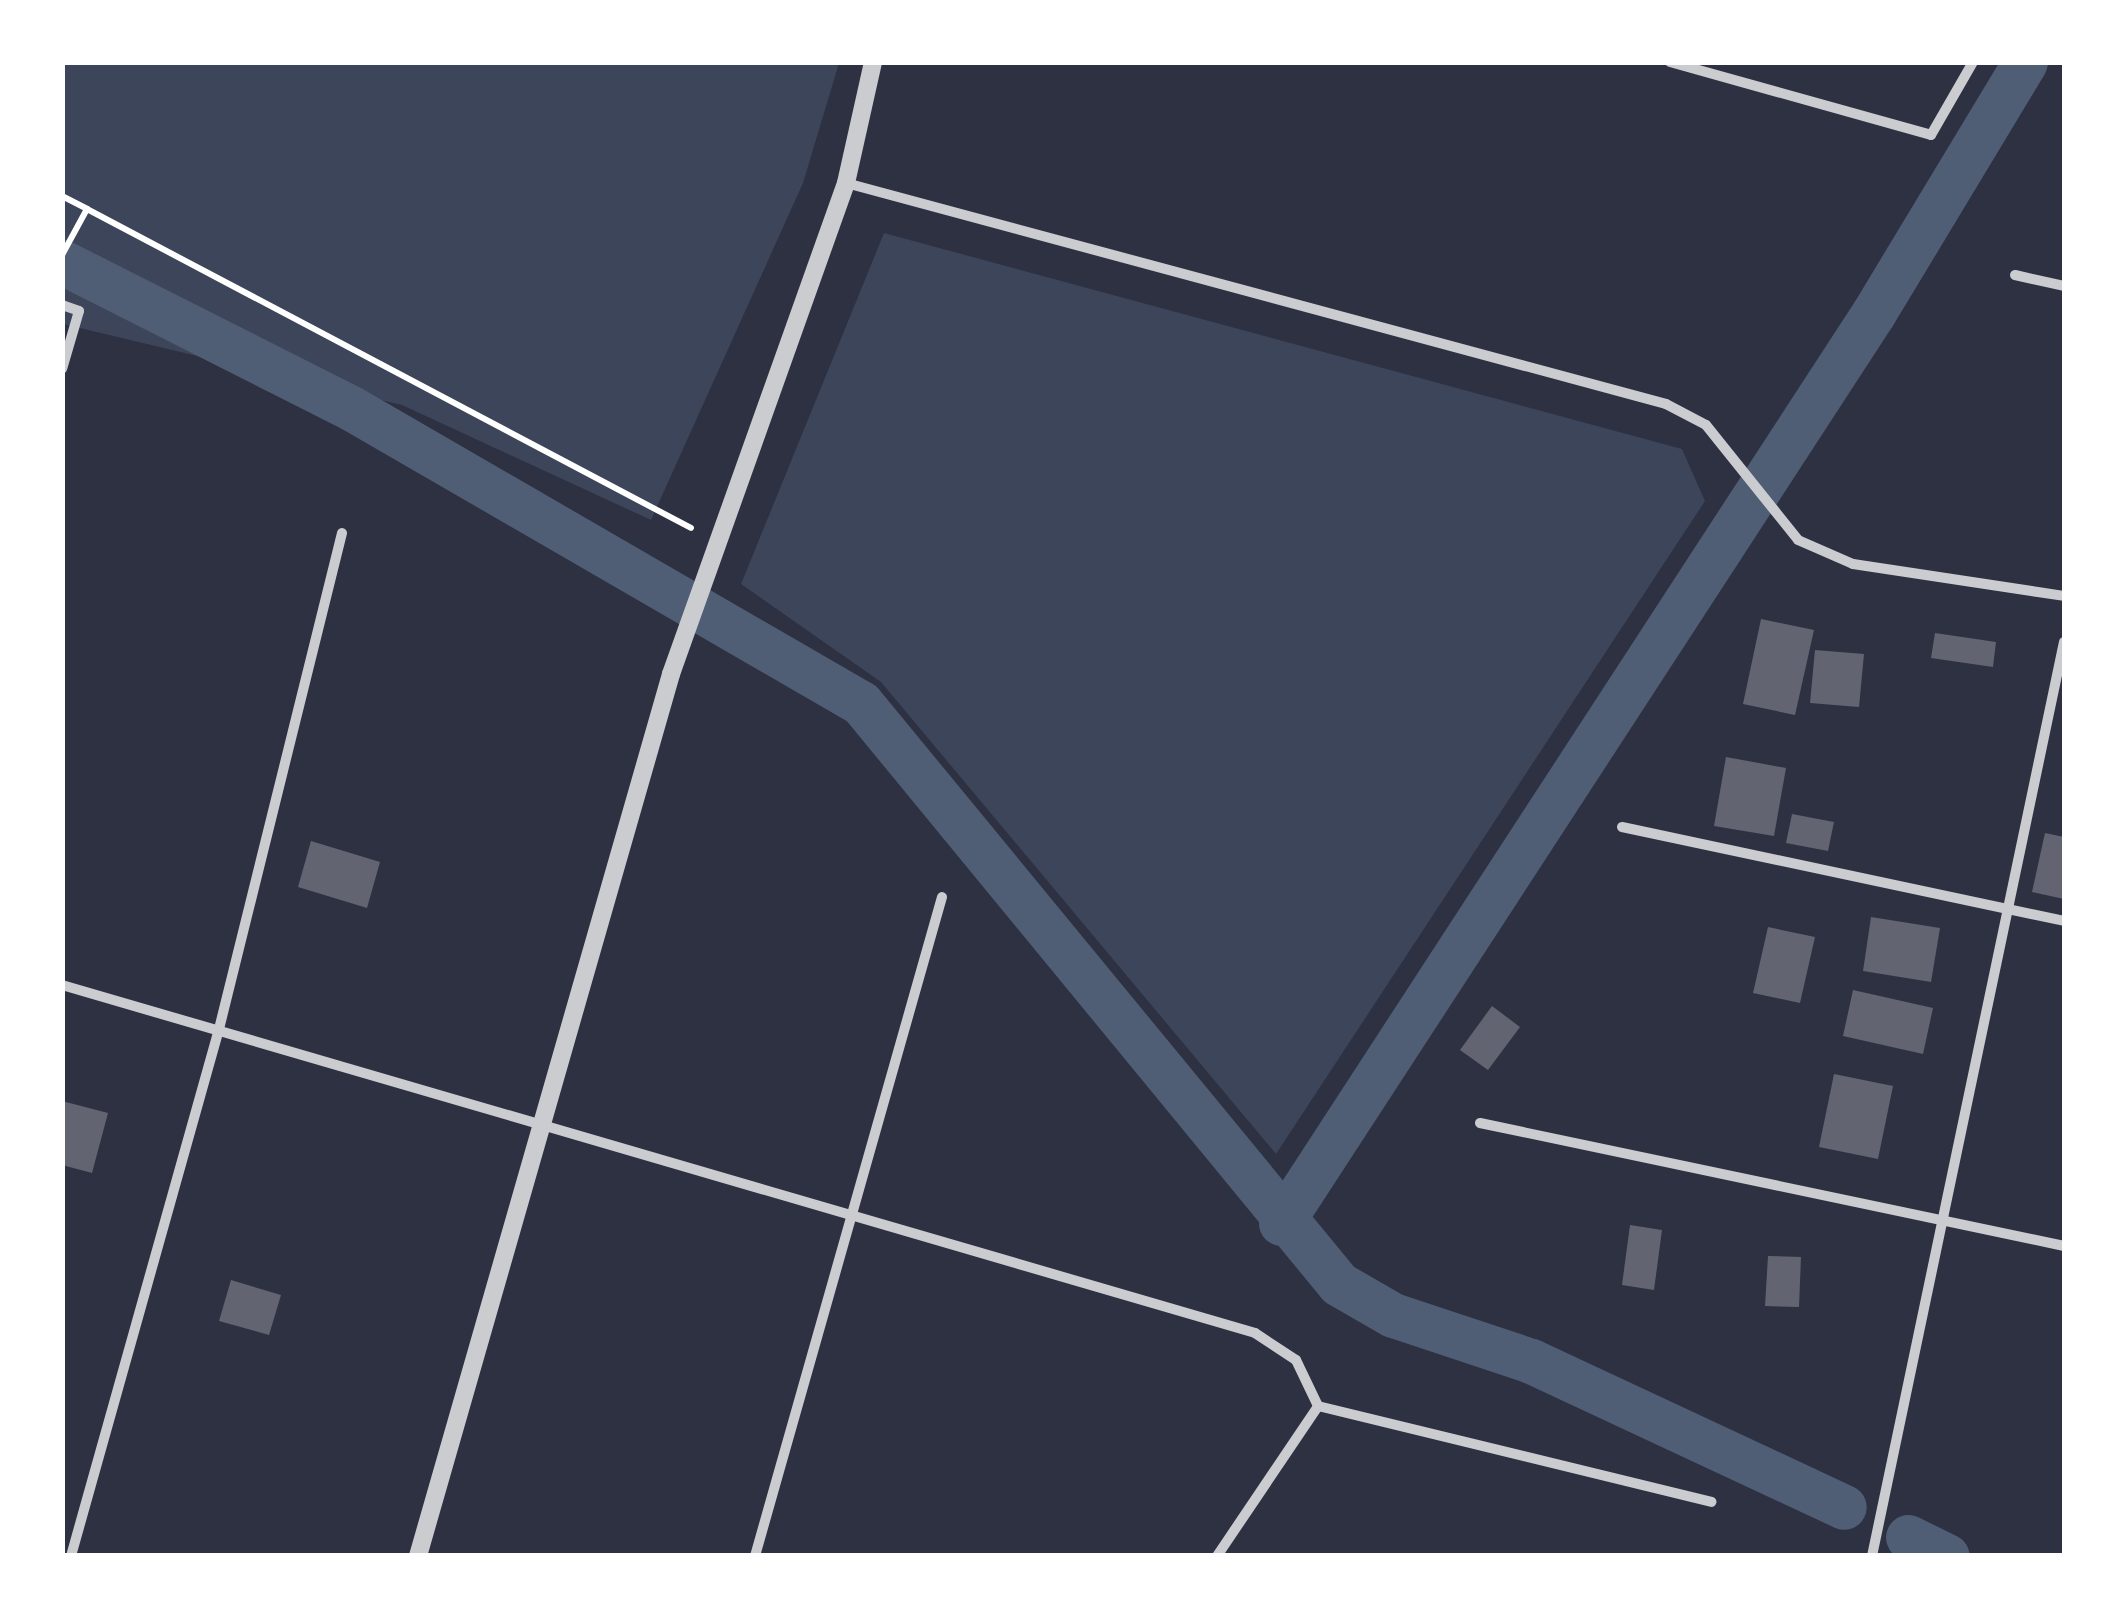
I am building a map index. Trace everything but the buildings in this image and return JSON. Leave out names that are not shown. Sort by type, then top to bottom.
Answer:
[{"type":"street","points":[[418,1556],[671,674],[846,184],[872,62]]},
{"type":"street","points":[[1670,62],[1931,135],[1973,62]]},
{"type":"street","points":[[846,184],[1666,404],[1706,426],[1798,540],[1853,564],[2064,596]]},
{"type":"street","points":[[2015,275],[2064,286]]},
{"type":"street","points":[[62,305],[79,311],[62,369]]},
{"type":"street","points":[[70,1556],[218,1030],[342,534]]},
{"type":"street","points":[[1872,1556],[2064,642]]},
{"type":"street","points":[[1622,827],[2064,922]]},
{"type":"street","points":[[756,1556],[942,897]]},
{"type":"street","points":[[62,985],[538,1130],[852,1210],[1255,1334],[1296,1360],[1318,1406]]},
{"type":"street","points":[[1480,1123],[2064,1246]]},
{"type":"street","points":[[1318,1406],[1711,1502]]},
{"type":"street","points":[[1217,1556],[1318,1406]]},
{"type":"path","points":[[62,196],[717,542]]},
{"type":"path","points":[[62,254],[86,209]]},
{"type":"shaded area","points":[[63,63],[839,63],[803,183],[651,520],[402,405],[63,324]]},
{"type":"shaded area","points":[[884,233],[1682,449],[1705,501],[1276,1154],[881,682],[741,584]]},
{"type":"waterway","points":[[1281,1223],[1873,314],[2025,62]]},
{"type":"waterway","points":[[62,262],[351,408],[861,703],[1339,1284],[1393,1315],[1531,1361],[1844,1507]]},
{"type":"waterway","points":[[1908,1537],[1947,1556]]}]
